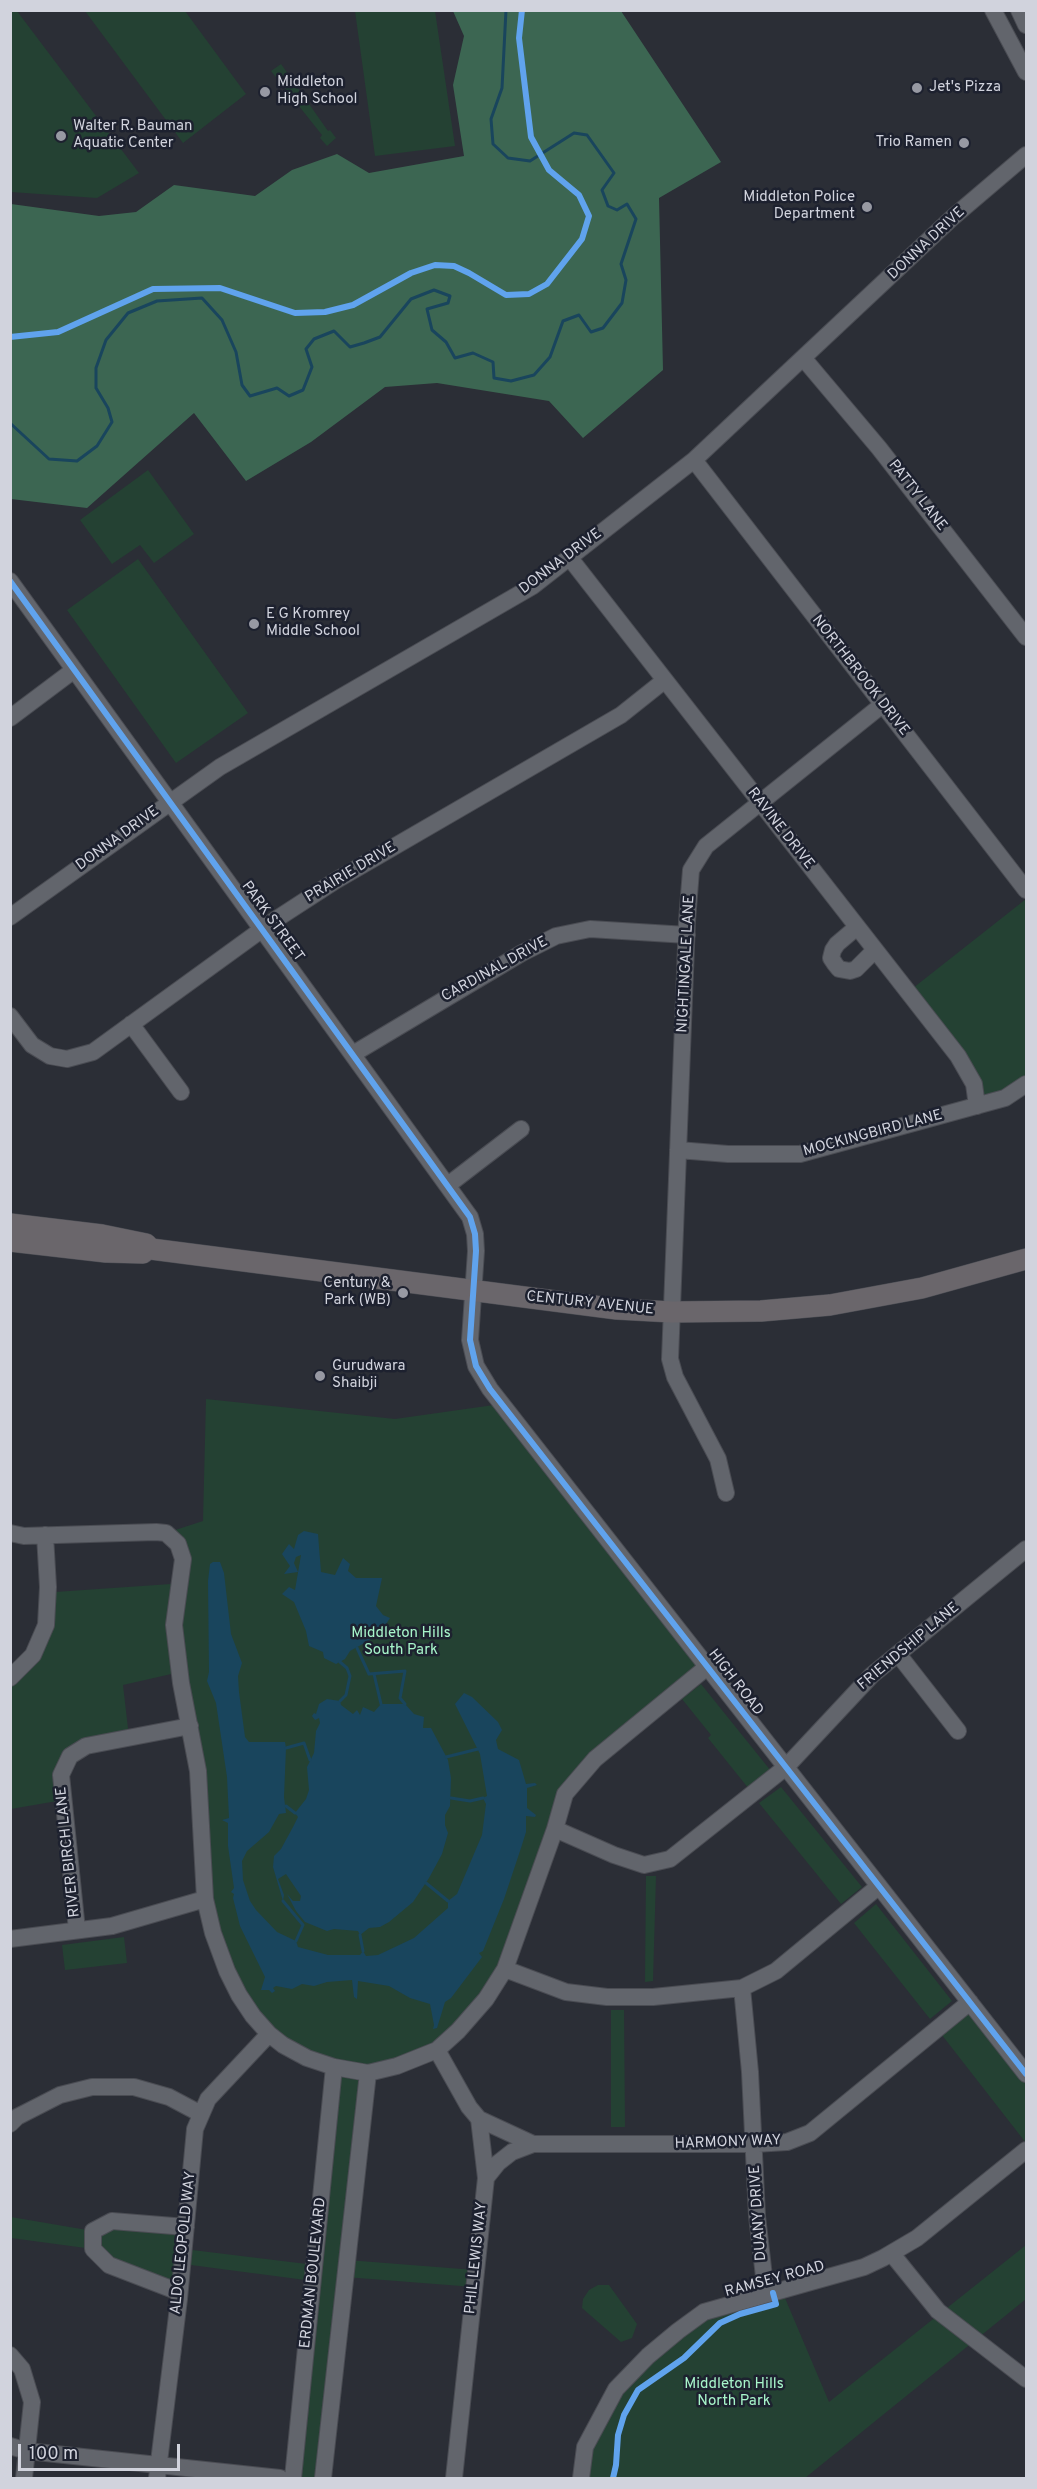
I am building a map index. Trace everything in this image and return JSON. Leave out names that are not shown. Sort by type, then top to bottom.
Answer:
[{"type":"main road","name":"CENTURY AVENUE","points":[[10,1224],[102,1235],[146,1244],[151,1249],[617,1309],[672,1312],[761,1311],[830,1305],[922,1288],[1026,1259]]},
{"type":"main road","name":"CENTURY AVENUE","points":[[10,1241],[114,1253],[146,1253],[151,1249]]},
{"type":"street","points":[[993,10],[1026,72]]},
{"type":"street","points":[[1019,10],[1026,25]]},
{"type":"street","name":"DONNA DRIVE","points":[[10,917],[220,767],[533,586],[694,460],[952,218],[1026,155]]},
{"type":"street","name":"PATTY LANE","points":[[804,359],[879,448],[1026,637]]},
{"type":"street","name":"NORTHBROOK DRIVE","points":[[694,460],[1026,890]]},
{"type":"street","name":"RAVINE DRIVE","points":[[569,557],[958,1056],[974,1084],[977,1106]]},
{"type":"street","name":"PARK STREET","points":[[10,582],[470,1217],[476,1234],[473,1290]]},
{"type":"street","points":[[10,718],[74,670]]},
{"type":"street","name":"PRAIRIE DRIVE","points":[[10,1016],[32,1045],[41,1052],[67,1059],[85,1056],[262,929],[335,881],[621,715],[665,680]]},
{"type":"street","name":"NIGHTINGALE LANE","points":[[726,1493],[718,1459],[675,1377],[670,1359],[687,935],[692,870],[706,846],[882,705]]},
{"type":"street","points":[[857,927],[837,944],[831,958],[835,964],[839,969],[850,972],[875,950]]},
{"type":"street","name":"CARDINAL DRIVE","points":[[353,1054],[522,952],[556,936],[590,929],[687,935]]},
{"type":"street","points":[[131,1024],[181,1092]]},
{"type":"street","name":"MOCKINGBIRD LANE","points":[[678,1150],[728,1154],[800,1154],[977,1106],[1009,1096],[1026,1084]]},
{"type":"street","points":[[448,1185],[521,1129]]},
{"type":"street","name":"HIGH ROAD","points":[[473,1290],[470,1321],[472,1355],[490,1389],[1026,2074]]},
{"type":"street","points":[[10,1533],[24,1536],[156,1532],[166,1533],[178,1544],[183,1559],[174,1625],[181,1683],[198,1771],[205,1899],[213,1933],[226,1971],[253,2016],[269,2034],[283,2046],[307,2058],[334,2067],[368,2073],[397,2066],[438,2050],[458,2031],[479,2007],[505,1969],[555,1829],[565,1794],[595,1759],[707,1667]]},
{"type":"street","points":[[10,1678],[33,1655],[46,1625],[48,1587],[45,1535]]},
{"type":"street","name":"FRIENDSHIP LANE","points":[[786,1767],[872,1675],[1024,1558]]},
{"type":"street","points":[[898,1654],[958,1731]]},
{"type":"street","name":"RIVER BIRCH LANE","points":[[77,1930],[61,1775],[70,1756],[86,1746],[190,1726]]},
{"type":"street","points":[[555,1829],[614,1855],[644,1865],[670,1859],[786,1767]]},
{"type":"street","points":[[505,1969],[566,1992],[607,1996],[652,1997],[742,1988],[776,1971],[879,1886]]},
{"type":"street","points":[[10,1939],[112,1926],[205,1899]]},
{"type":"street","name":"DUANY DRIVE","points":[[742,1988],[757,2216],[766,2294]]},
{"type":"street","name":"HARMONY WAY","points":[[479,2119],[533,2144],[787,2142],[810,2133],[934,2034],[970,2002]]},
{"type":"street","name":"ALDO LEOPOLD WAY","points":[[158,2472],[195,2129],[208,2099],[269,2034]]},
{"type":"street","name":"PHIL LEWIS WAY","points":[[438,2050],[469,2107],[479,2119],[486,2178],[454,2478]]},
{"type":"street","name":"ERDMAN BOULEVARD","points":[[293,2478],[334,2067]]},
{"type":"street","name":"ERDMAN BOULEVARD","points":[[323,2478],[368,2073]]},
{"type":"street","points":[[10,2124],[17,2117],[60,2095],[93,2087],[134,2087],[169,2097],[201,2114]]},
{"type":"street","points":[[486,2178],[498,2163],[512,2152],[533,2144]]},
{"type":"street","name":"RAMSEY ROAD","points":[[581,2478],[585,2447],[616,2389],[648,2356],[704,2312],[864,2267],[892,2253],[931,2227],[1026,2150]]},
{"type":"street","points":[[179,2292],[109,2265],[93,2249],[93,2231],[112,2221],[186,2227]]},
{"type":"street","points":[[892,2253],[938,2311],[1026,2379]]},
{"type":"street","points":[[10,2355],[22,2369],[32,2402],[19,2449],[24,2478]]},
{"type":"street","points":[[19,2449],[158,2472],[280,2478]]},
{"type":"green space","name":"Walter R. Bauman Aquatic Center","points":[[10,11],[17,11],[139,173],[97,198],[11,192]]},
{"type":"green space","points":[[85,11],[185,11],[246,94],[183,143]]},
{"type":"green space","points":[[355,11],[435,11],[455,146],[375,156]]},
{"type":"green space","points":[[453,11],[621,11],[721,162],[659,198],[663,370],[583,438],[549,401],[437,383],[385,387],[311,442],[246,481],[194,413],[87,508],[11,499],[11,204],[99,216],[136,212],[174,185],[255,196],[292,170],[337,154],[369,173],[464,156],[453,85],[464,36]]},
{"type":"green space","points":[[281,64],[328,131],[330,130],[336,138],[327,146],[320,138],[322,135],[271,71]]},
{"type":"green space","points":[[148,470],[194,534],[154,563],[140,545],[112,564],[80,520]]},
{"type":"green space","points":[[138,559],[248,713],[176,763],[67,610]]},
{"type":"green space","points":[[1026,899],[1026,1084],[977,1106],[974,1084],[908,992]]},
{"type":"green space","name":"Middleton Hills South Park","points":[[206,1399],[395,1419],[501,1404],[707,1667],[565,1794],[505,1969],[458,2031],[368,2073],[347,2260],[475,2270],[474,2287],[345,2277],[323,2478],[293,2478],[313,2281],[183,2264],[179,2292],[93,2249],[11,2238],[11,2217],[93,2231],[112,2221],[186,2227],[184,2249],[315,2265],[334,2067],[269,2034],[213,1933],[180,1672],[123,1685],[129,1737],[70,1756],[63,1800],[11,1809],[11,1682],[55,1592],[179,1585],[183,1559],[166,1533],[203,1521]]},
{"type":"green space","points":[[701,1684],[771,1771],[749,1789],[708,1738],[711,1735],[682,1699]]},
{"type":"green space","points":[[781,1787],[862,1887],[841,1904],[759,1803]]},
{"type":"green space","points":[[646,1876],[656,1876],[653,1981],[645,1982]]},
{"type":"green space","points":[[876,1904],[952,2001],[930,2019],[854,1923]]},
{"type":"green space","points":[[124,1937],[127,1963],[65,1970],[62,1945]]},
{"type":"green space","points":[[970,2002],[1026,2074],[1026,2143],[938,2030]]},
{"type":"green space","points":[[611,2010],[624,2010],[625,2127],[611,2127]]},
{"type":"green space","name":"Middleton Hills North Park","points":[[1026,2245],[1026,2299],[805,2478],[581,2478],[616,2389],[704,2312],[782,2291],[829,2402]]},
{"type":"green space","points":[[598,2285],[609,2285],[637,2324],[632,2338],[621,2342],[582,2308],[583,2299],[589,2290]]},
{"type":"water","points":[[304,1531],[318,1534],[321,1572],[335,1575],[343,1558],[350,1564],[348,1571],[356,1578],[382,1578],[376,1606],[383,1615],[390,1618],[379,1635],[350,1651],[345,1659],[336,1664],[324,1658],[323,1652],[309,1646],[306,1631],[294,1602],[282,1594],[289,1587],[295,1590],[301,1555],[296,1557],[294,1563],[298,1572],[284,1574],[290,1566],[282,1554],[289,1544],[294,1549],[298,1535]]},
{"type":"water","points":[[220,1562],[224,1573],[231,1634],[242,1663],[238,1676],[245,1737],[249,1742],[285,1742],[286,1748],[284,1797],[286,1813],[279,1814],[269,1832],[247,1851],[242,1861],[243,1880],[250,1901],[256,1910],[277,1932],[296,1941],[298,1947],[328,1955],[360,1955],[363,1951],[366,1956],[378,1955],[414,1938],[448,1908],[448,1901],[457,1894],[482,1835],[486,1804],[483,1798],[487,1796],[480,1754],[455,1704],[464,1693],[472,1697],[498,1722],[502,1730],[496,1740],[498,1749],[519,1760],[526,1784],[535,1783],[537,1785],[527,1788],[527,1808],[536,1815],[535,1817],[526,1816],[526,1832],[504,1899],[483,1951],[479,1953],[482,1957],[451,1998],[445,2002],[437,2028],[433,2029],[430,2004],[410,1998],[389,1986],[358,1981],[357,1999],[354,1997],[352,1980],[327,1982],[314,1986],[302,1984],[292,1989],[276,1986],[272,1993],[269,1990],[261,1990],[265,1977],[240,1926],[234,1894],[231,1892],[234,1888],[228,1846],[228,1823],[222,1820],[229,1818],[227,1777],[216,1703],[207,1681],[209,1672],[208,1581],[210,1564]]},
{"type":"water","points":[[327,1699],[340,1701],[341,1705],[353,1714],[357,1710],[360,1715],[363,1707],[374,1712],[381,1704],[405,1704],[414,1714],[424,1717],[423,1728],[431,1728],[448,1760],[451,1778],[450,1806],[445,1815],[448,1833],[442,1854],[429,1878],[413,1902],[389,1922],[380,1927],[369,1928],[360,1935],[358,1931],[334,1929],[327,1931],[305,1922],[287,1894],[293,1901],[300,1901],[301,1896],[286,1874],[278,1879],[284,1895],[283,1901],[273,1867],[274,1856],[281,1849],[293,1827],[298,1817],[295,1813],[306,1799],[309,1790],[307,1767],[314,1753],[316,1731],[320,1723],[319,1718],[315,1720],[312,1716],[316,1714],[319,1704]]},
{"type":"waterway","points":[[10,423],[49,459],[77,461],[97,446],[112,422],[108,408],[96,388],[96,368],[106,340],[128,313],[157,301],[202,298],[222,320],[236,352],[242,385],[250,396],[277,388],[289,396],[303,390],[312,367],[306,349],[314,339],[334,331],[350,347],[380,337],[411,299],[434,290],[450,296],[448,303],[427,309],[432,330],[446,342],[455,358],[473,353],[493,362],[494,378],[511,381],[534,375],[550,357],[563,321],[579,315],[591,332],[603,328],[622,303],[626,280],[621,264],[636,219],[627,204],[617,210],[608,206],[602,190],[614,173],[587,135],[574,133],[530,161],[508,158],[493,144],[491,119],[502,88],[506,10]]},
{"type":"waterway","points":[[357,1648],[369,1674],[405,1671],[400,1698],[405,1704]]},
{"type":"waterway","points":[[340,1662],[347,1668],[350,1676],[346,1695],[340,1701]]},
{"type":"waterway","points":[[374,1674],[381,1704]]},
{"type":"waterway","points":[[286,1748],[304,1743],[310,1760]]},
{"type":"waterway","points":[[446,1757],[478,1749]]},
{"type":"waterway","points":[[451,1798],[470,1801],[483,1798]]},
{"type":"waterway","points":[[286,1806],[295,1813]]},
{"type":"waterway","points":[[426,1883],[448,1901]]},
{"type":"waterway","points":[[283,1901],[303,1925],[296,1941]]},
{"type":"waterway","points":[[360,1935],[363,1951]]},
{"type":"cycle path","points":[[10,337],[58,332],[153,289],[220,288],[295,313],[325,312],[353,305],[411,273],[435,265],[454,266],[506,295],[529,294],[547,284],[582,239],[589,216],[579,195],[549,170],[531,137],[519,38],[522,10]]},
{"type":"cycle path","points":[[10,581],[470,1217],[475,1234],[476,1251],[470,1340],[476,1366],[490,1389],[1026,2074]]},
{"type":"cycle path","points":[[613,2478],[618,2435],[624,2415],[638,2390],[684,2358],[720,2323],[740,2314],[776,2304],[773,2293]]},
{"type":"place","name":"Jet's Pizza","points":[[917,88]]},
{"type":"place","name":"Middleton High School","points":[[265,92]]},
{"type":"place","name":"Walter R. Bauman Aquatic Center","points":[[61,136]]},
{"type":"place","name":"Trio Ramen","points":[[964,143]]},
{"type":"place","name":"Middleton Police Department","points":[[867,207]]},
{"type":"place","name":"E G Kromrey Middle School","points":[[254,624]]},
{"type":"place","name":"Century & Park (WB)","points":[[403,1293]]},
{"type":"place","name":"Gurudwara Shaibji","points":[[320,1376]]}]
